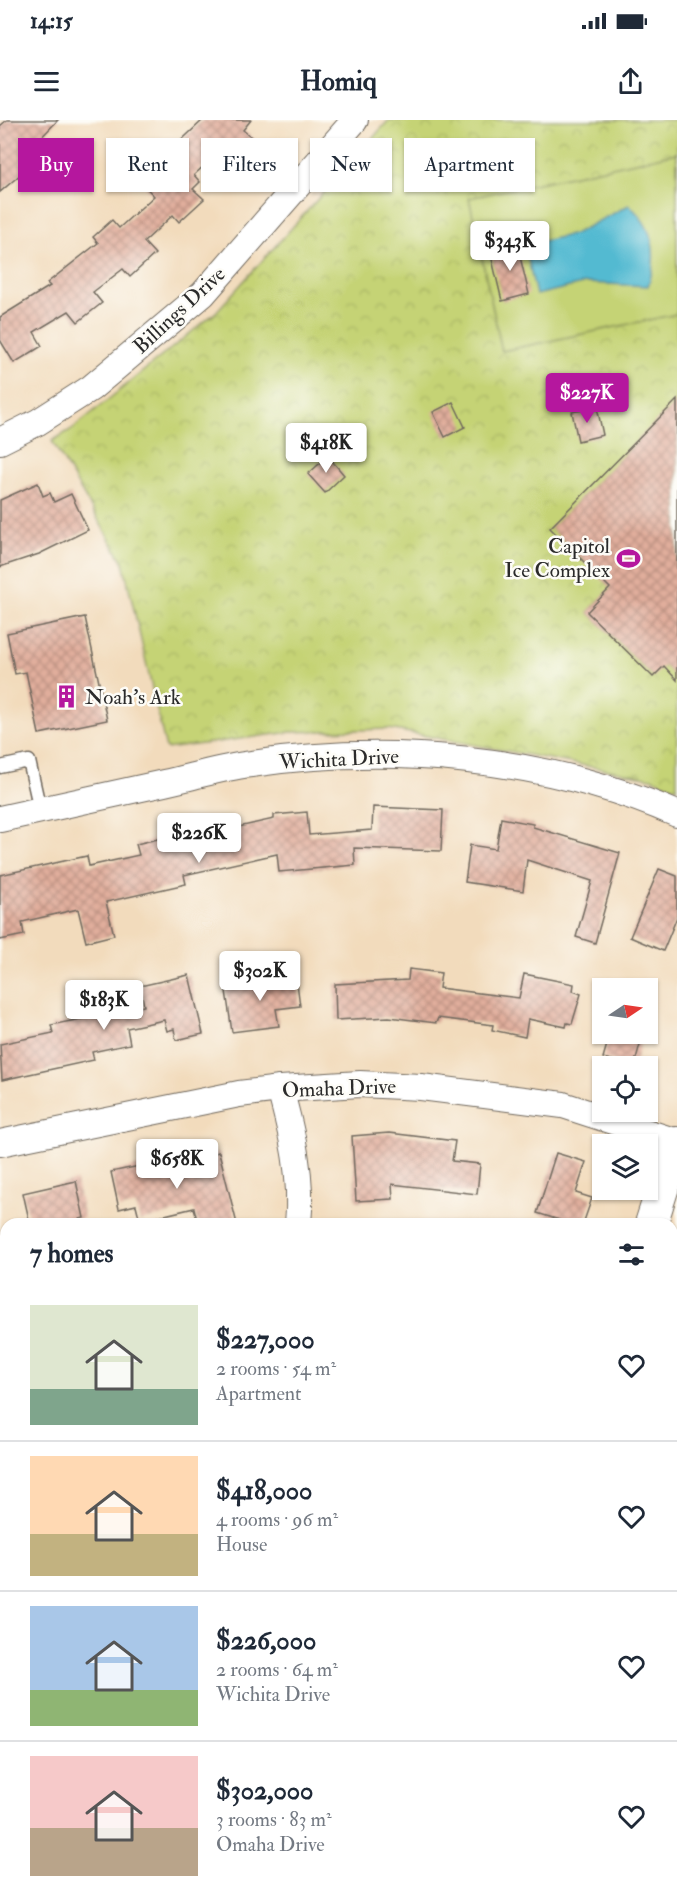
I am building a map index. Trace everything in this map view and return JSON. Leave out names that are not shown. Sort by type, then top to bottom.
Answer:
[{"type":"street","name":"Billings Drive","points":[[0,441],[38,422],[91,388],[203,294],[355,120]]},
{"type":"street","name":"Wichita Drive","points":[[0,819],[243,765],[343,755],[409,755],[475,761],[541,772],[605,789],[677,814]]},
{"type":"street","name":"Omaha Drive","points":[[0,1143],[228,1097],[280,1089],[360,1084],[421,1087],[563,1105],[677,1143]]},
{"type":"street","points":[[280,1089],[292,1133],[298,1176],[298,1218]]},
{"type":"street","points":[[653,1218],[677,1143]]},
{"type":"lane","points":[[0,767],[29,761],[40,810]]},
{"type":"green space","points":[[389,120],[677,120],[677,788],[651,778],[389,729],[291,732],[166,749],[123,562],[52,441],[72,429],[216,312],[324,192],[392,192],[392,138],[373,138]]},
{"type":"green space","points":[[677,153],[677,314],[502,351],[469,198],[497,192],[535,192],[535,184]]},
{"type":"water","points":[[629,205],[644,222],[652,242],[653,263],[648,286],[586,283],[536,295],[525,245],[574,234]]},
{"type":"building","points":[[7,120],[58,120],[41,138],[18,138],[18,177],[0,192],[0,126]]},
{"type":"building","points":[[203,120],[251,120],[243,130],[252,138],[201,138],[201,169],[194,175],[200,182],[193,189],[204,199],[179,222],[173,215],[144,242],[155,254],[130,277],[123,269],[93,292],[102,303],[78,322],[69,311],[34,332],[42,346],[14,363],[0,340],[0,317],[50,286],[47,283],[98,243],[93,237],[112,220],[119,228],[154,196],[150,192],[189,192],[189,138],[184,138]]},
{"type":"building","points":[[517,244],[529,294],[502,301],[490,251]]},
{"type":"building","name":"Capitol Ice Complex","points":[[677,400],[677,680],[664,666],[653,677],[587,612],[610,588],[550,528]]},
{"type":"building","points":[[453,402],[465,427],[445,437],[433,412]]},
{"type":"building","points":[[597,407],[603,435],[578,441],[572,412]]},
{"type":"building","points":[[328,456],[344,475],[325,493],[308,474]]},
{"type":"building","points":[[38,483],[43,496],[50,493],[54,502],[71,494],[88,530],[39,554],[0,567],[0,500]]},
{"type":"building","name":"Noah's Ark","points":[[85,617],[107,720],[39,734],[26,672],[15,674],[7,633]]},
{"type":"building","points":[[373,807],[443,810],[441,851],[354,848],[355,865],[279,872],[277,854],[184,875],[186,884],[106,902],[114,935],[86,942],[78,909],[22,922],[24,935],[0,940],[0,875],[87,856],[89,866],[139,855],[136,844],[175,835],[176,841],[274,819],[274,815],[307,812],[309,835],[372,830]]},
{"type":"building","points":[[501,818],[533,824],[533,827],[620,853],[595,943],[576,937],[592,881],[527,860],[523,891],[465,882],[470,845],[496,849]]},
{"type":"building","points":[[659,869],[677,876],[677,917],[663,951],[630,937]]},
{"type":"building","points":[[409,969],[441,973],[439,988],[519,998],[524,974],[574,984],[573,991],[581,994],[572,1024],[567,1023],[566,1027],[528,1019],[525,1037],[492,1030],[493,1025],[438,1018],[436,1023],[389,1017],[336,1020],[335,984],[408,980]]},
{"type":"building","points":[[189,975],[203,1034],[176,1040],[174,1029],[167,1031],[164,1020],[127,1028],[130,1044],[92,1052],[94,1060],[2,1080],[0,1044],[53,1033],[51,1025],[144,1006],[140,986]]},
{"type":"building","points":[[296,975],[300,1006],[276,1009],[279,1026],[232,1032],[225,984]]},
{"type":"building","points":[[607,1044],[640,1044],[637,1056],[604,1056]]},
{"type":"building","points":[[389,1133],[455,1141],[452,1161],[480,1164],[477,1194],[392,1184],[393,1199],[356,1201],[352,1136]]},
{"type":"building","points":[[219,1152],[236,1218],[196,1218],[194,1208],[152,1218],[139,1218],[136,1205],[119,1209],[111,1172],[163,1161],[164,1165]]},
{"type":"building","points":[[556,1153],[586,1162],[576,1193],[592,1198],[585,1218],[553,1218],[537,1213]]},
{"type":"building","points":[[76,1181],[84,1218],[29,1218],[23,1193]]},
{"type":"place","name":"Capitol Ice Complex","points":[[628,558]]},
{"type":"place","name":"Noah's Ark","points":[[67,697]]}]
